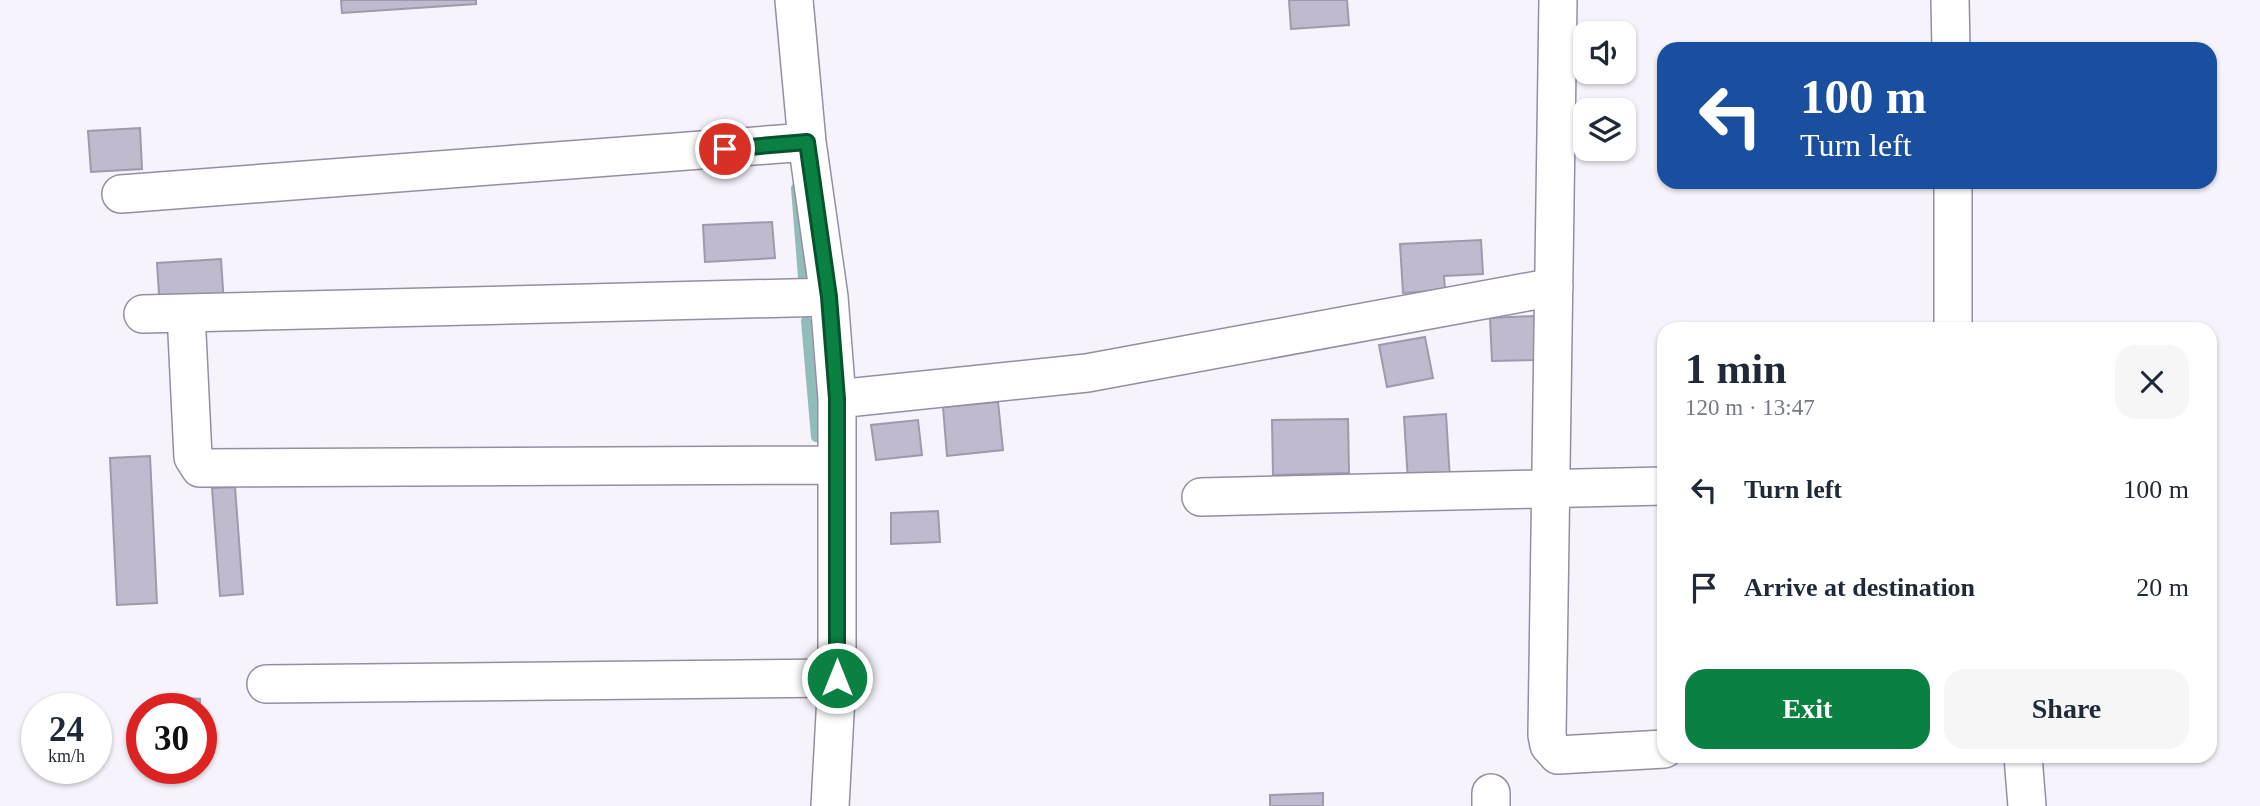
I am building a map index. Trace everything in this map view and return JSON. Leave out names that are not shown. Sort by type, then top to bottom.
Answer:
[{"type":"street","points":[[794,0],[807,142],[829,297],[837,399],[837,678],[830,806]]},
{"type":"street","points":[[1558,0],[1549,745],[1558,755],[1657,749]]},
{"type":"street","points":[[1950,0],[1951,42]]},
{"type":"street","points":[[121,194],[807,142]]},
{"type":"street","points":[[1953,189],[1953,322]]},
{"type":"street","points":[[837,399],[1087,373],[1554,287]]},
{"type":"street","points":[[142,314],[829,297]]},
{"type":"street","points":[[187,313],[193,457],[200,468],[836,465]]},
{"type":"street","points":[[1200,497],[1657,486]]},
{"type":"street","points":[[266,684],[837,678]]},
{"type":"street","points":[[2024,763],[2027,806]]},
{"type":"building","points":[[341,0],[476,0],[476,4],[342,13]]},
{"type":"building","points":[[1289,0],[1347,0],[1349,25],[1291,29]]},
{"type":"building","points":[[140,128],[142,169],[91,172],[88,131]]},
{"type":"building","points":[[772,222],[775,258],[705,262],[703,225]]},
{"type":"building","points":[[1481,240],[1483,274],[1444,276],[1445,290],[1403,293],[1400,244]]},
{"type":"building","points":[[221,259],[224,305],[160,309],[157,263]]},
{"type":"building","points":[[1534,316],[1537,360],[1492,361],[1490,318]]},
{"type":"building","points":[[1425,337],[1433,378],[1387,387],[1379,345]]},
{"type":"building","points":[[998,402],[1003,450],[947,456],[943,407]]},
{"type":"building","points":[[1446,414],[1450,480],[1408,482],[1404,417]]},
{"type":"building","points":[[1348,419],[1349,473],[1273,475],[1272,420]]},
{"type":"building","points":[[918,420],[922,455],[876,460],[871,425]]},
{"type":"building","points":[[150,456],[157,603],[117,605],[110,458]]},
{"type":"building","points":[[235,487],[243,594],[220,596],[212,488]]},
{"type":"building","points":[[938,511],[940,542],[891,544],[891,513]]},
{"type":"building","points":[[1323,793],[1323,806],[1270,806],[1270,795]]},
{"type":"waterway","points":[[796,188],[803,277]]},
{"type":"waterway","points":[[806,321],[816,437]]},
{"type":"route","points":[[725,149],[807,142],[829,297],[837,399],[837,678]]}]
